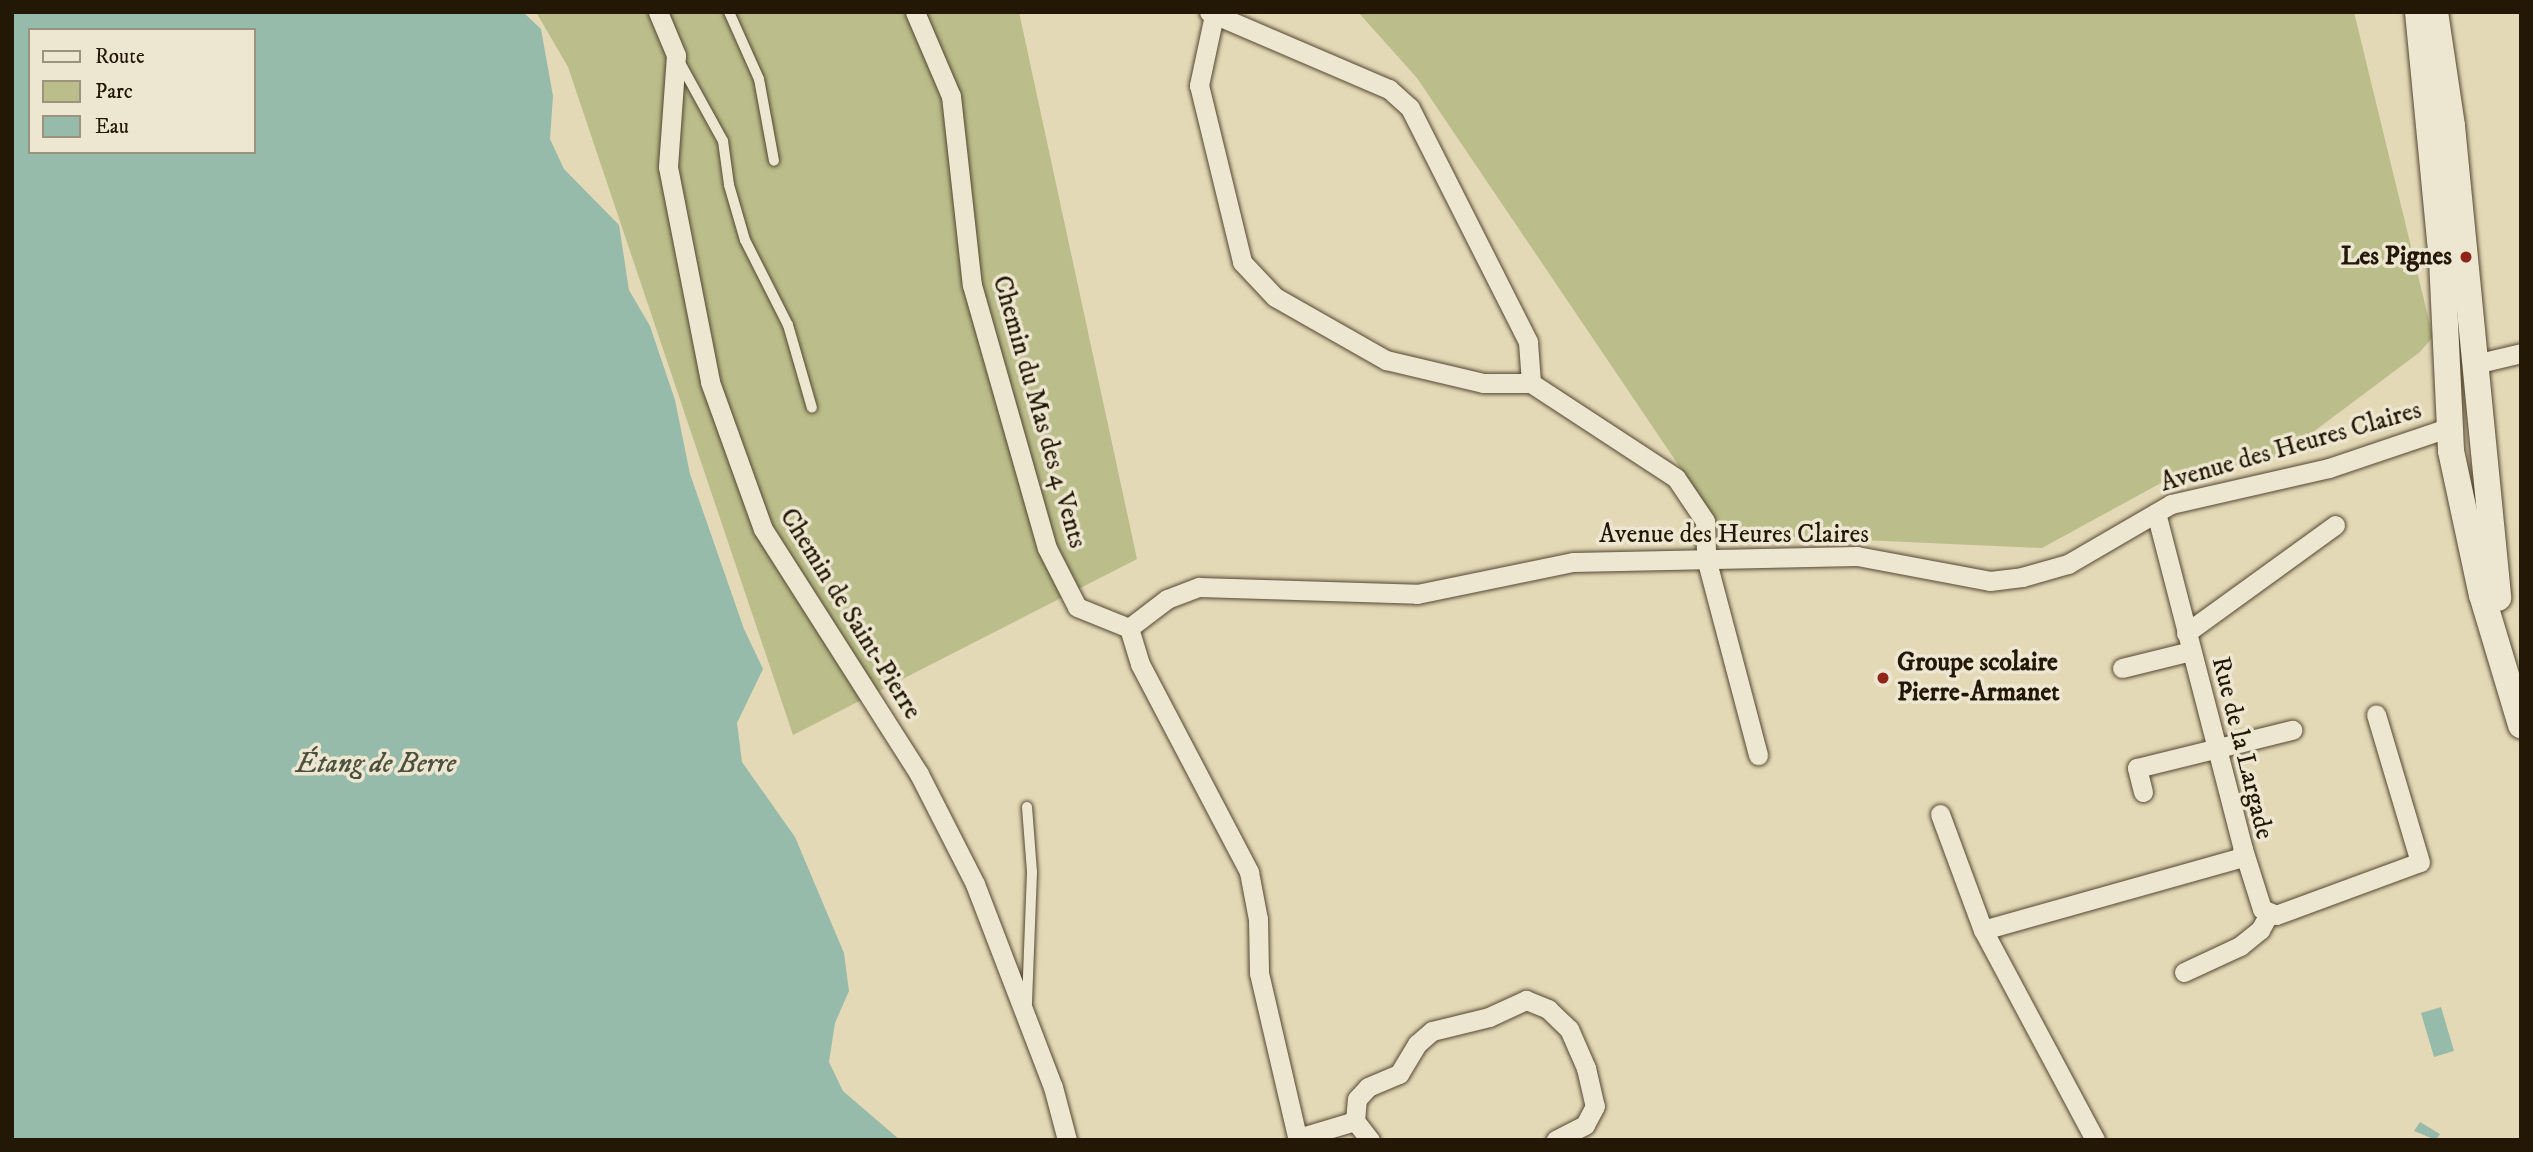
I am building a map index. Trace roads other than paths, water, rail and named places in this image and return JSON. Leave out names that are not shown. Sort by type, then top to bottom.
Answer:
[{"type":"main road","points":[[2418,12],[2441,246],[2450,439],[2482,595],[2521,725]]},
{"type":"main road","points":[[2435,12],[2452,126],[2482,451],[2512,693]]},
{"type":"main road","points":[[2446,366],[2459,354],[2474,361]]},
{"type":"main road","points":[[2450,439],[2464,460],[2482,451]]},
{"type":"street","name":"Chemin de Saint-Pierre","points":[[658,12],[676,55],[668,167],[710,382],[763,529],[919,774],[975,884],[1027,1016],[1067,1140]]},
{"type":"street","name":"Chemin du Mas des 4 Vents","points":[[915,12],[951,96],[972,285],[1047,548],[1077,607],[1129,628]]},
{"type":"street","points":[[1531,383],[1528,342],[1410,108],[1389,89],[1212,14],[1199,85],[1242,262],[1275,297],[1386,360],[1483,383],[1531,383],[1676,478],[1705,520],[1706,558],[1758,755]]},
{"type":"street","points":[[2474,361],[2521,353]]},
{"type":"street","name":"Avenue des Heures Claires","points":[[1129,628],[1167,599],[1199,587],[1417,593],[1573,562],[1857,556],[1990,581],[2068,564],[2171,504],[2450,439]]},
{"type":"street","name":"Rue de la Largade","points":[[1983,930],[2228,865],[2240,858],[2244,849],[2156,513]]},
{"type":"street","points":[[2122,668],[2189,642],[2335,526]]},
{"type":"street","points":[[1129,628],[1140,664],[1249,872],[1258,919],[1259,973],[1298,1139],[1355,1121]]},
{"type":"street","points":[[2244,849],[2262,909],[2269,914],[2291,910],[2420,862],[2376,714]]},
{"type":"street","points":[[2143,792],[2137,768],[2217,746],[2292,730]]},
{"type":"street","points":[[1940,814],[1983,930],[2095,1140]]},
{"type":"street","points":[[2184,972],[2240,946],[2260,930],[2269,914]]},
{"type":"street","points":[[1370,1140],[1355,1121],[1357,1099],[1368,1087],[1399,1073],[1417,1044],[1432,1031],[1450,1023],[1489,1017],[1526,1000],[1548,1009],[1569,1029],[1586,1068],[1595,1106],[1585,1125],[1556,1140]]},
{"type":"lane","points":[[729,12],[759,79],[774,161]]},
{"type":"lane","points":[[676,55],[723,141],[729,185],[745,240],[788,325],[812,408]]},
{"type":"lane","points":[[1027,807],[1032,873],[1027,1016]]},
{"type":"water","name":"Étang de Berre","points":[[12,12],[523,12],[541,29],[553,96],[550,139],[564,169],[619,225],[629,290],[650,326],[675,400],[690,474],[744,629],[763,669],[737,723],[742,762],[795,837],[844,953],[849,991],[835,1023],[829,1062],[843,1091],[900,1140],[12,1140]]},
{"type":"water","points":[[2441,1007],[2454,1051],[2434,1057],[2421,1013]]},
{"type":"water","points":[[2420,1122],[2440,1134],[2436,1140],[2414,1131]]},
{"type":"place","name":"Les Pignes","points":[[2466,257]]},
{"type":"place","name":"Groupe scolaire Pierre-Armanet","points":[[1883,678]]}]
